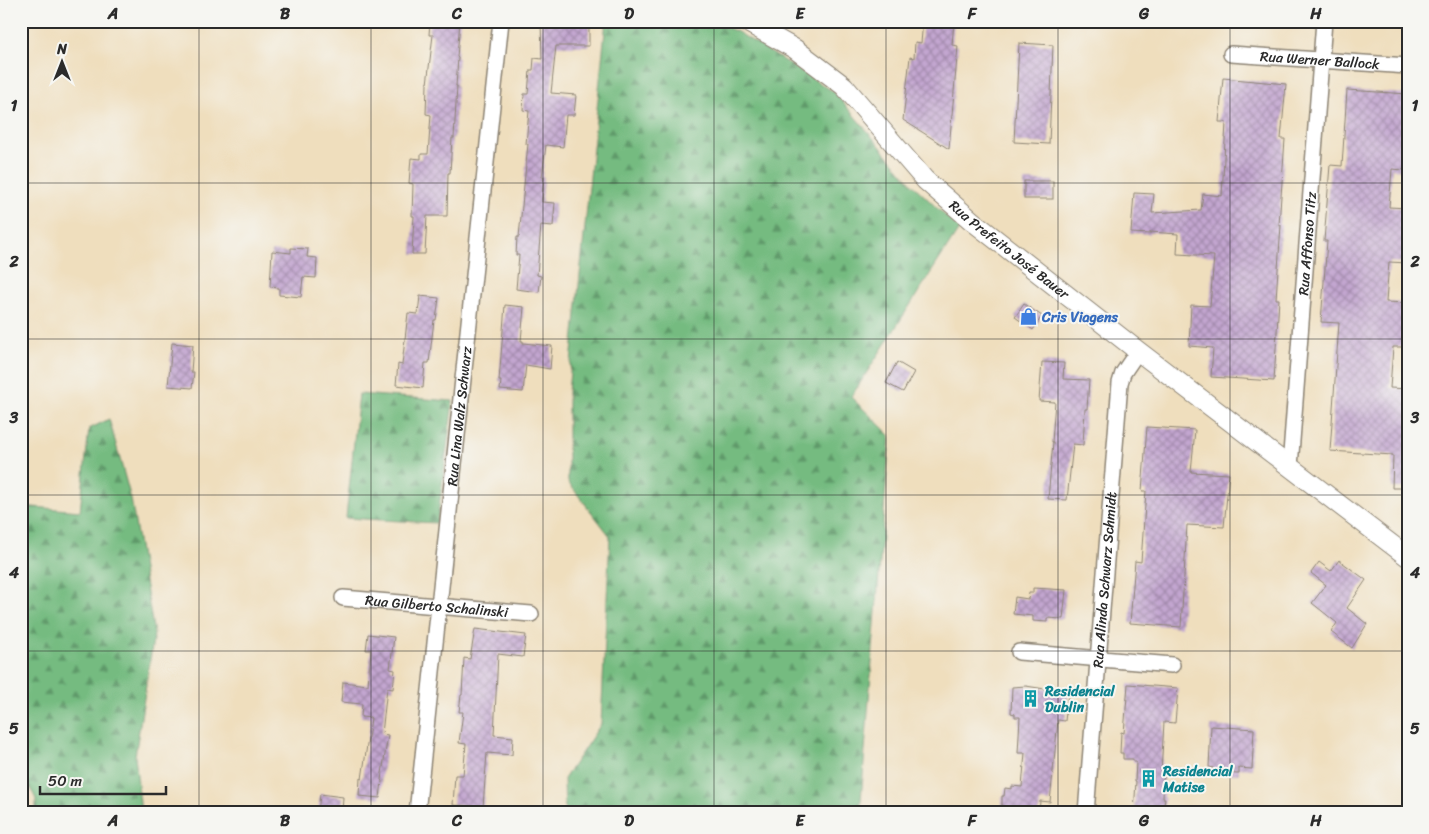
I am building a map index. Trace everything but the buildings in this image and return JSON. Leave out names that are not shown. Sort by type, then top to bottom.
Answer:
[{"type":"street","name":"Rua Lina Walz Schwarz","points":[[417,813],[501,21]]},
{"type":"street","name":"Rua Prefeito José Bauer","points":[[745,21],[795,48],[844,86],[925,180],[971,220],[1138,351],[1408,557]]},
{"type":"street","name":"Rua Affonso Titz","points":[[1290,467],[1324,21]]},
{"type":"street","name":"Rua Werner Ballock","points":[[1231,54],[1408,66]]},
{"type":"street","name":"Rua Alinda Schwarz Schmidt","points":[[1086,813],[1120,383],[1123,373],[1138,351]]},
{"type":"street","name":"Rua Gilberto Schalinski","points":[[343,598],[531,614]]},
{"type":"street","points":[[1019,652],[1172,665]]},
{"type":"green space","points":[[606,21],[707,21],[736,31],[834,92],[912,184],[959,229],[851,397],[890,435],[860,813],[565,813],[564,779],[601,724],[610,536],[568,482],[568,392]]},
{"type":"green space","points":[[359,394],[453,401],[437,523],[346,518]]},
{"type":"green space","points":[[109,419],[131,499],[154,634],[135,756],[141,813],[36,813],[36,799],[21,770],[21,506],[80,511],[89,429]]},
{"type":"place","name":"Cris Viagens","points":[[1028,317]]},
{"type":"place","name":"Residencial Dublin","points":[[1031,699]]},
{"type":"place","name":"Residencial Matise","points":[[1149,779]]}]
